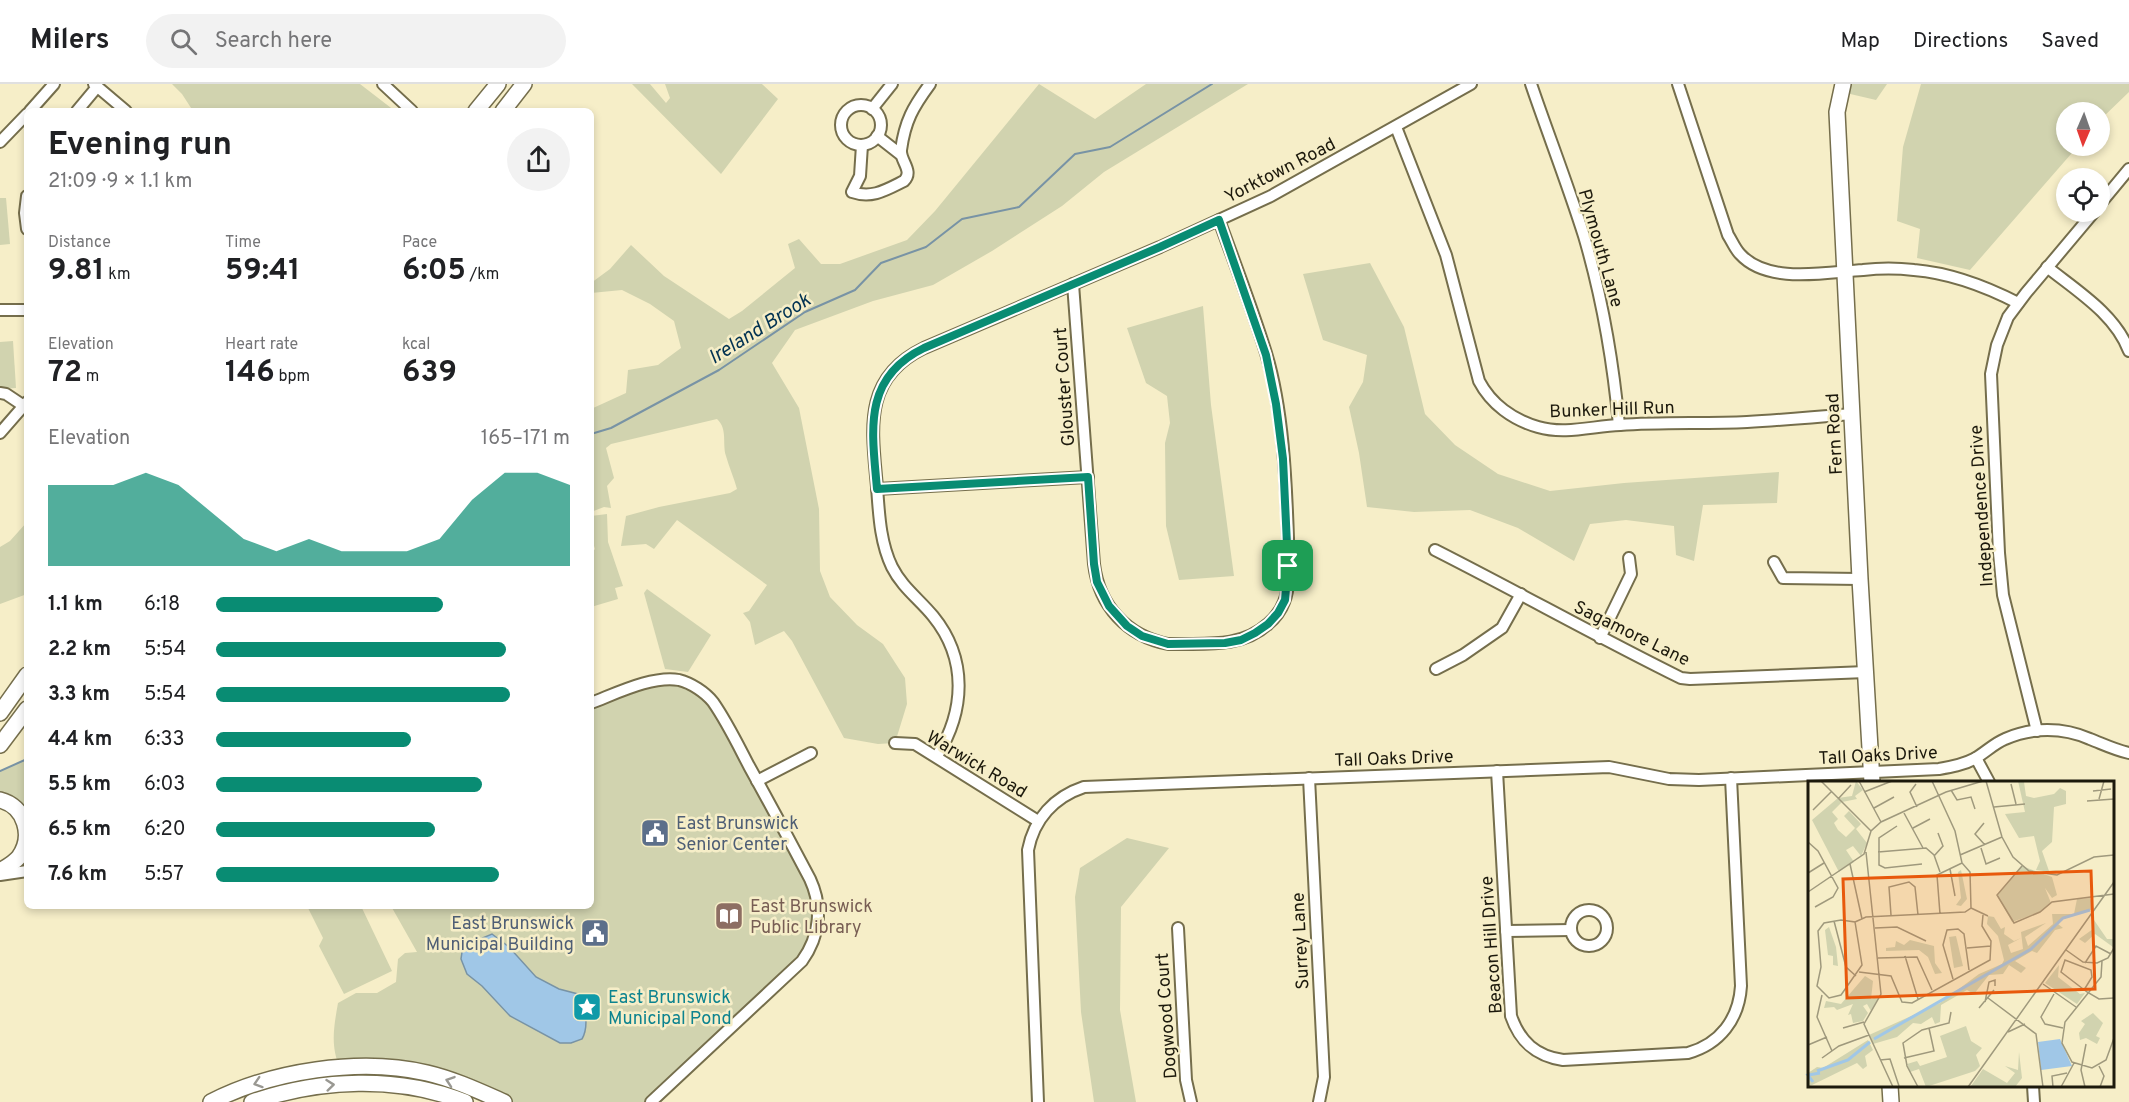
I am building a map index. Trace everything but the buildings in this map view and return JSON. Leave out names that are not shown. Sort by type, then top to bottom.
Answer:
[{"type":"main road","points":[[478,108],[498,84]]},
{"type":"main road","points":[[505,108],[524,84]]},
{"type":"main road","name":"Fern Road","points":[[1843,84],[1838,112],[1860,579],[1872,777]]},
{"type":"main road","points":[[0,713],[24,679]]},
{"type":"main road","points":[[0,745],[24,713]]},
{"type":"main road","points":[[0,800],[12,804],[24,822]]},
{"type":"main road","points":[[0,871],[14,863],[24,845]]},
{"type":"main road","points":[[211,1102],[235,1091],[297,1072],[340,1068],[384,1068],[426,1073],[504,1102]]},
{"type":"main road","points":[[252,1102],[283,1092],[334,1084],[384,1083],[441,1092],[465,1102]]},
{"type":"main road","points":[[1890,1087],[1891,1102]]},
{"type":"street","points":[[33,108],[54,84]]},
{"type":"street","points":[[383,84],[409,108]]},
{"type":"street","points":[[872,109],[892,84]]},
{"type":"street","points":[[900,154],[911,111],[930,84]]},
{"type":"street","name":"Yorktown Road","points":[[937,756],[952,730],[958,707],[959,683],[955,659],[940,626],[906,588],[892,567],[882,537],[872,417],[880,391],[895,368],[908,356],[924,348],[1271,196],[1471,84]]},
{"type":"street","name":"Plymouth Lane","points":[[1531,84],[1584,236],[1615,378],[1620,425]]},
{"type":"street","points":[[1678,84],[1728,235],[1740,254],[1749,261],[1782,274],[1799,275],[1889,268],[1942,274],[1977,284],[2018,303]]},
{"type":"street","points":[[79,108],[96,85],[123,108]]},
{"type":"street","points":[[865,106],[872,109],[879,118],[880,131],[877,136],[873,141],[862,145],[849,141],[841,124],[846,112],[852,108],[865,106]]},
{"type":"street","points":[[0,142],[24,117]]},
{"type":"street","name":"Bunker Hill Run","points":[[1396,127],[1446,255],[1479,381],[1484,392],[1496,405],[1540,428],[1556,430],[1620,425],[1747,422],[1852,414]]},
{"type":"street","points":[[862,145],[860,176],[852,192],[864,196],[878,194],[908,178],[908,172],[900,154],[877,136]]},
{"type":"street","points":[[2110,192],[2129,169]]},
{"type":"street","name":"Glouster Court","points":[[1073,284],[1097,582],[1109,606],[1127,626],[1142,636],[1168,644],[1225,643],[1241,640],[1268,624],[1278,613],[1285,600],[1288,566],[1283,459],[1276,404],[1266,355],[1219,220]]},
{"type":"street","name":"Independence Drive","points":[[2037,731],[2003,595],[1990,398],[1991,374],[1997,345],[2008,317],[2085,222]]},
{"type":"street","points":[[2047,267],[2109,317],[2120,332],[2129,351]]},
{"type":"street","points":[[0,310],[24,310]]},
{"type":"street","points":[[0,393],[24,403]]},
{"type":"street","points":[[0,433],[24,406]]},
{"type":"street","points":[[877,489],[1088,477]]},
{"type":"street","name":"Sagamore Lane","points":[[1436,550],[1600,638],[1681,678],[1866,672]]},
{"type":"street","points":[[1600,638],[1631,574],[1629,558]]},
{"type":"street","points":[[1774,562],[1783,578],[1860,579]]},
{"type":"street","points":[[1436,669],[1463,655],[1502,628],[1521,594]]},
{"type":"street","points":[[594,703],[654,682],[679,680],[692,685],[712,701],[814,886],[818,902],[819,917],[814,940],[807,954],[795,968],[651,1102]]},
{"type":"street","points":[[2037,731],[2070,732],[2129,753]]},
{"type":"street","name":"Tall Oaks Drive","points":[[1038,1102],[1027,858],[1029,842],[1038,821],[1049,807],[1076,790],[1091,786],[1609,766],[1669,779],[1872,777],[1948,768],[1976,758],[2004,740],[2037,731]]},
{"type":"street","name":"Warwick Road","points":[[895,743],[915,744],[1038,821]]},
{"type":"street","points":[[757,781],[811,753]]},
{"type":"street","points":[[1976,758],[1988,781]]},
{"type":"street","name":"Beacon Hill Drive","points":[[1497,771],[1511,1016],[1521,1038],[1535,1050],[1545,1056],[1572,1060],[1681,1054],[1701,1049],[1714,1041],[1732,1020],[1740,994],[1731,778]]},
{"type":"street","name":"Surrey Lane","points":[[1309,778],[1324,1077],[1319,1102]]},
{"type":"street","points":[[0,875],[24,871]]},
{"type":"street","name":"Dogwood Court","points":[[1178,928],[1186,1080],[1191,1102]]},
{"type":"street","points":[[1506,931],[1571,930]]},
{"type":"street","points":[[2032,1087],[2034,1102]]},
{"type":"green space","points":[[172,84],[360,84],[391,108],[191,108]]},
{"type":"green space","points":[[632,84],[650,84],[666,103],[670,98],[665,84],[762,84],[778,99],[721,174]]},
{"type":"green space","points":[[1039,84],[1095,119],[1146,84],[1248,84],[1104,172],[1062,206],[992,251],[933,285],[873,301],[795,330],[772,363],[799,408],[819,509],[820,571],[830,597],[857,625],[883,644],[905,678],[907,704],[895,743],[878,744],[844,738],[792,641],[784,631],[755,645],[750,622],[743,613],[749,611],[767,585],[677,520],[654,549],[646,544],[621,546],[626,516],[730,493],[737,489],[726,456],[724,432],[717,419],[611,444],[606,448],[614,478],[607,486],[611,508],[604,507],[594,511],[594,408],[626,393],[628,370],[658,365],[681,348],[674,321],[650,304],[622,290],[594,293],[594,281],[610,269],[631,245],[664,276],[729,319],[795,268],[788,244],[799,239],[821,264],[840,264],[907,240],[935,211]]},
{"type":"green space","points":[[1852,84],[1887,84],[1876,100],[1846,93]]},
{"type":"green space","points":[[1921,84],[2129,84],[2129,92],[2110,110],[2110,102],[2056,102],[2056,156],[2069,156],[2059,168],[2056,168],[2056,171],[1970,270],[1917,258],[1920,229],[1897,221],[1903,147]]},
{"type":"green space","points":[[0,198],[6,198],[10,244],[0,245]]},
{"type":"green space","points":[[1370,263],[1404,327],[1425,414],[1455,445],[1498,474],[1550,491],[1624,483],[1779,472],[1777,503],[1703,505],[1694,561],[1676,555],[1674,526],[1626,520],[1590,524],[1574,561],[1518,528],[1470,510],[1414,512],[1367,507],[1349,407],[1363,382],[1367,355],[1323,340],[1303,274]]},
{"type":"green space","points":[[1203,306],[1211,405],[1234,576],[1179,580],[1166,526],[1165,443],[1170,423],[1167,396],[1146,383],[1127,328]]},
{"type":"green space","points":[[13,341],[16,388],[0,389],[0,342]]},
{"type":"green space","points":[[607,514],[608,542],[623,586],[615,588],[618,599],[594,606],[595,549],[594,516]]},
{"type":"green space","points":[[24,525],[24,595],[0,604],[0,547],[10,541]]},
{"type":"green space","points":[[647,589],[711,635],[688,672],[665,669],[644,593]]},
{"type":"green space","points":[[679,680],[712,701],[816,894],[810,948],[651,1102],[504,1102],[426,1073],[340,1068],[334,1044],[338,1003],[356,993],[377,993],[396,982],[398,959],[405,953],[417,952],[393,909],[594,909],[594,702],[631,688]]},
{"type":"green space","points":[[24,760],[24,807],[0,791],[0,771]]},
{"type":"green space","points":[[1127,838],[1169,848],[1121,907],[1120,1010],[1136,1102],[1094,1102],[1081,1012],[1075,897],[1080,868]]},
{"type":"green space","points":[[308,909],[362,909],[392,971],[344,994],[319,946],[323,938]]},
{"type":"water","name":"East Brunswick Municipal Pond","points":[[492,934],[509,947],[536,977],[559,989],[578,994],[586,1016],[582,1039],[571,1043],[560,1043],[510,1016],[482,986],[467,974],[461,959],[462,952],[473,942]]},
{"type":"waterway","name":"Ireland Brook","points":[[594,433],[611,428],[719,370],[805,312],[855,290],[881,263],[926,247],[962,219],[1019,207],[1075,154],[1110,147],[1212,84]]},
{"type":"waterway","name":"Ireland Brook","points":[[0,771],[24,760]]},
{"type":"place","name":"East Brunswick Senior Center","points":[[655,833]]},
{"type":"place","name":"East Brunswick Public Library","points":[[729,916]]},
{"type":"place","name":"East Brunswick Municipal Building","points":[[595,933]]},
{"type":"place","name":"East Brunswick Municipal Pond","points":[[587,1007]]},
{"type":"route","points":[[1219,220],[1266,355],[1276,404],[1287,505],[1288,566],[1285,600],[1282,607],[1268,624],[1249,637],[1225,643],[1168,644],[1142,636],[1120,620],[1100,591],[1094,564],[1088,477],[877,489],[872,426],[876,399],[895,368],[908,356],[1219,220]]}]
